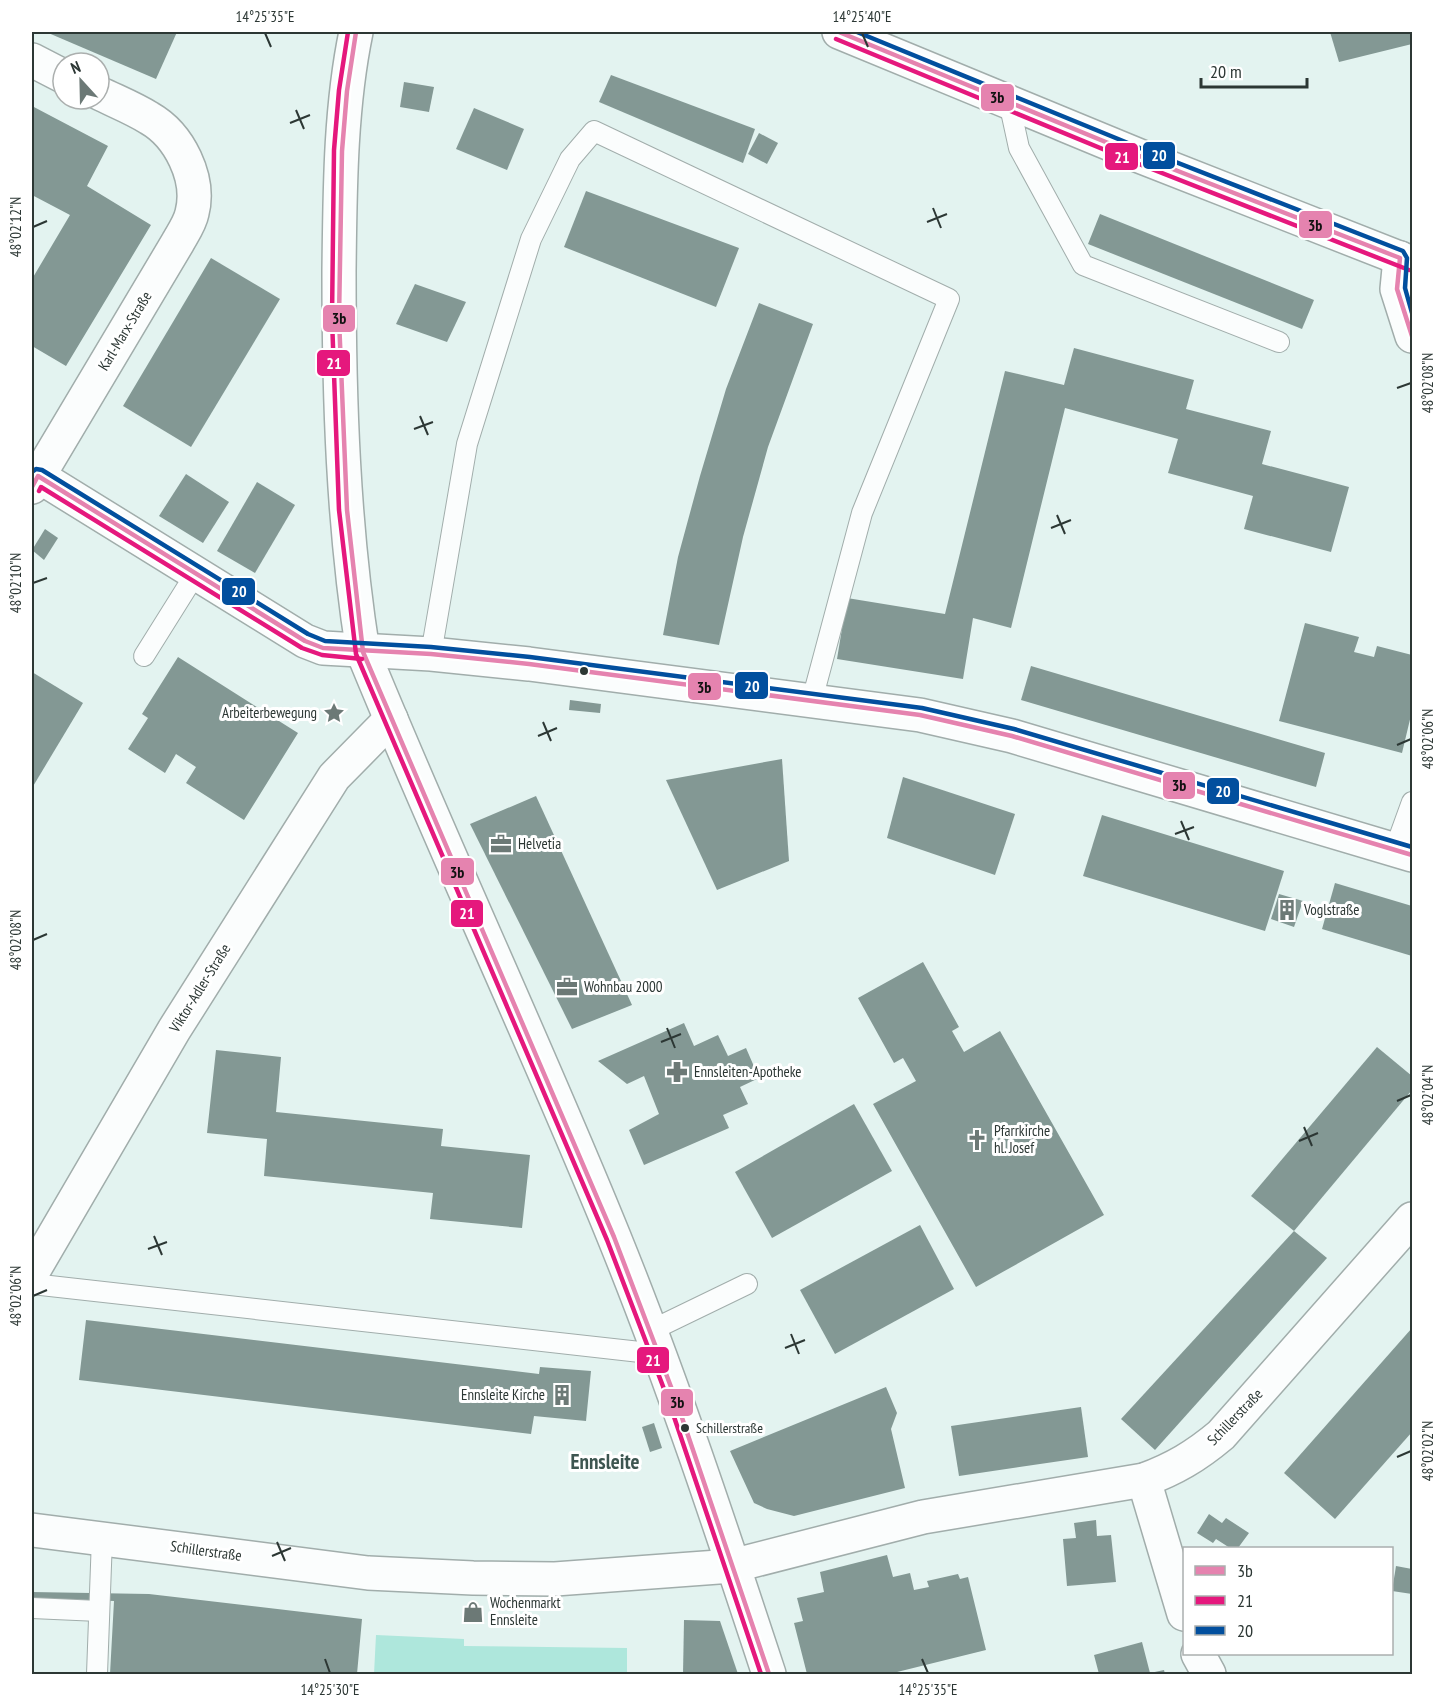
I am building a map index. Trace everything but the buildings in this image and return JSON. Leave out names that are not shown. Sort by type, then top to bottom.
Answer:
[{"type":"street","points":[[357,32],[345,118],[340,229],[339,355],[343,464],[355,602],[363,652],[524,1021],[615,1238],[654,1342],[769,1674]]},
{"type":"street","points":[[839,32],[1406,260],[1396,275],[1397,289],[1413,336]]},
{"type":"street","points":[[32,60],[51,70]]},
{"type":"street","name":"Karl-Marx-Straße","points":[[34,478],[178,242],[192,214],[195,193],[190,168],[173,139],[151,118],[111,99]]},
{"type":"street","points":[[34,478],[306,641],[323,648],[430,654],[920,715],[1012,736],[1404,852]]},
{"type":"street","name":"Viktor-Adler-Straße","points":[[32,1273],[174,1030],[334,777],[391,719]]},
{"type":"street","name":"Schillerstraße","points":[[32,1530],[368,1573],[555,1579],[732,1566],[923,1517],[1144,1480],[1174,1470],[1197,1456],[1221,1435],[1413,1219]]},
{"type":"street","points":[[1144,1480],[1183,1607]]},
{"type":"street","points":[[1199,1655],[1209,1674]]},
{"type":"lane","points":[[1009,102],[1019,148],[1083,265],[1279,342]]},
{"type":"lane","points":[[430,654],[467,444],[527,250],[570,159],[594,131],[949,299],[862,513],[812,700]]},
{"type":"lane","points":[[144,656],[196,573]]},
{"type":"lane","points":[[1404,852],[1413,802]]},
{"type":"lane","points":[[32,1284],[654,1342],[747,1284]]},
{"type":"lane","points":[[97,1674],[102,1538]]},
{"type":"lane","points":[[32,1608],[99,1611]]},
{"type":"green space","points":[[376,1635],[464,1639],[464,1646],[627,1648],[627,1674],[374,1674]]},
{"type":"transit line","name":"21","points":[[348,32],[339,90],[334,150],[332,319],[339,510],[356,654],[607,1240],[669,1402],[761,1674]]},
{"type":"transit line","name":"3b","points":[[356,32],[347,91],[342,151],[339,319],[347,510],[363,652],[614,1237],[676,1400],[769,1674]]},
{"type":"transit line","name":"3b","points":[[839,32],[1142,157],[1400,258],[1397,289],[1412,336]]},
{"type":"transit line","name":"20","points":[[857,32],[1145,150],[1403,251],[1407,258],[1405,288],[1412,313]]},
{"type":"transit line","name":"21","points":[[836,39],[1139,164],[1409,270]]},
{"type":"transit line","name":"20","points":[[32,472],[36,469],[42,470],[308,634],[325,641],[431,647],[530,657],[922,708],[1014,729],[1412,847]]},
{"type":"transit line","name":"3b","points":[[32,487],[38,476],[305,641],[323,648],[431,654],[529,664],[920,715],[1012,736],[1412,855]]},
{"type":"transit line","name":"21","points":[[39,491],[41,487],[302,648],[322,655],[362,659]]},
{"type":"place","name":"Arbeiterbewegung","points":[[334,713]]},
{"type":"place","name":"Helvetia","points":[[501,844]]},
{"type":"place","name":"Voglstraße","points":[[1287,910]]},
{"type":"place","name":"Wohnbau 2000","points":[[567,987]]},
{"type":"place","name":"Ennsleiten-Apotheke","points":[[677,1072]]},
{"type":"place","name":"Pfarrkirche hl. Josef","points":[[977,1140]]},
{"type":"place","name":"Ennsleite Kirche","points":[[562,1395]]},
{"type":"place","name":"Schillerstraße","points":[[685,1428]]},
{"type":"place","name":"Wochenmarkt Ennsleite","points":[[473,1612]]},
{"type":"district","name":"Ennsleite","points":[[605,1462]]}]
